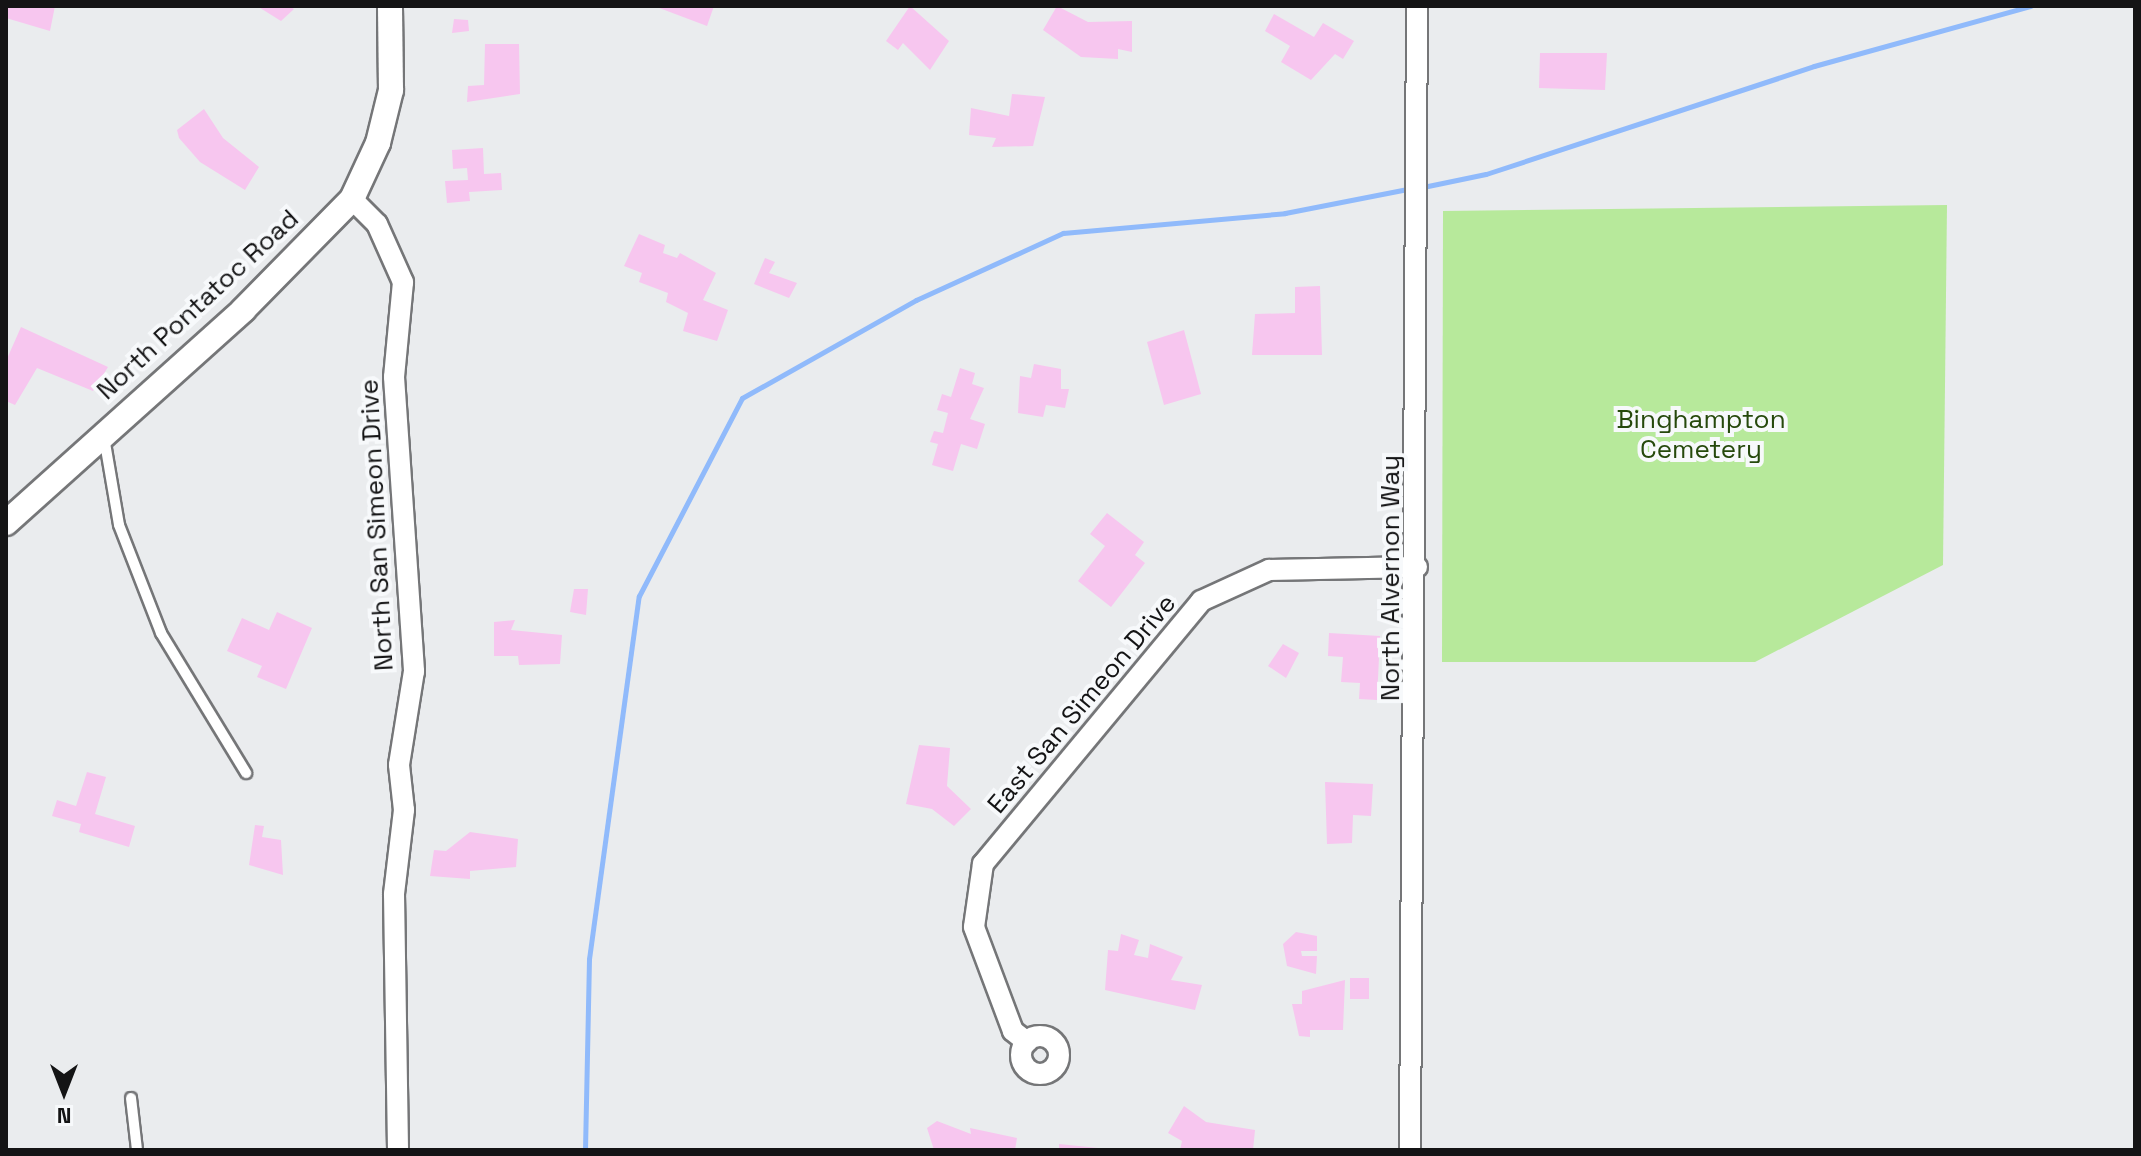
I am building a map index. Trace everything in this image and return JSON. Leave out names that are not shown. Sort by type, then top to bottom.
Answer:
[{"type":"street","name":"North Pontatoc Road","points":[[6,523],[103,431],[243,310],[352,199],[378,143],[391,90],[390,6]]},
{"type":"street","name":"North Alvernon Way","points":[[1410,1150],[1417,567],[1417,6]]},
{"type":"street","name":"North San Simeon Drive","points":[[352,199],[377,224],[403,282],[394,377],[414,671],[399,765],[404,810],[394,894],[398,1150]]},
{"type":"street","name":"East San Simeon Drive","points":[[1027,1042],[1013,1031],[974,927],[983,864],[1201,601],[1269,570],[1417,567]]},
{"type":"lane","points":[[103,431],[119,525],[161,633],[246,773]]},
{"type":"lane","points":[[131,1098],[137,1150]]},
{"type":"green space","name":"Binghampton Cemetery","points":[[1947,205],[1943,565],[1755,662],[1442,662],[1443,211]]},
{"type":"building","points":[[6,6],[55,6],[50,31],[6,18]]},
{"type":"building","points":[[257,6],[289,6],[294,9],[281,21]]},
{"type":"building","points":[[654,6],[714,6],[707,26]]},
{"type":"building","points":[[910,6],[949,41],[930,70],[903,43],[898,50],[886,41]]},
{"type":"building","points":[[1057,6],[1088,22],[1132,21],[1132,52],[1118,49],[1118,59],[1081,57],[1043,30]]},
{"type":"building","points":[[1274,14],[1314,37],[1323,23],[1354,41],[1343,59],[1335,54],[1311,80],[1281,62],[1290,46],[1265,31]]},
{"type":"building","points":[[454,19],[468,20],[469,31],[452,33]]},
{"type":"building","points":[[485,44],[519,44],[520,94],[467,102],[468,86],[484,85]]},
{"type":"building","points":[[1540,53],[1607,53],[1605,90],[1539,88]]},
{"type":"building","points":[[1012,94],[1045,97],[1033,146],[992,147],[996,138],[969,135],[971,108],[1009,116]]},
{"type":"building","points":[[204,109],[223,138],[259,167],[245,190],[200,162],[179,138],[177,130]]},
{"type":"building","points":[[483,148],[484,174],[501,173],[502,190],[469,192],[470,201],[447,203],[445,181],[468,180],[467,168],[453,169],[452,150]]},
{"type":"building","points":[[639,234],[665,245],[663,253],[677,258],[680,253],[716,273],[703,300],[728,310],[717,341],[683,331],[688,313],[666,302],[668,293],[639,282],[642,273],[624,266]]},
{"type":"building","points":[[765,258],[775,262],[769,273],[797,283],[789,298],[754,284]]},
{"type":"building","points":[[1320,286],[1322,355],[1252,355],[1255,314],[1295,313],[1295,287]]},
{"type":"building","points":[[21,327],[108,367],[93,391],[37,368],[15,405],[6,401],[6,361]]},
{"type":"building","points":[[1184,330],[1201,394],[1164,405],[1147,342]]},
{"type":"building","points":[[1034,364],[1061,369],[1061,389],[1069,389],[1065,408],[1046,405],[1043,417],[1018,413],[1020,376],[1031,378]]},
{"type":"building","points":[[960,368],[975,373],[972,384],[984,388],[970,419],[985,424],[977,449],[961,444],[953,471],[932,465],[938,444],[930,442],[934,431],[943,433],[948,413],[937,410],[942,394],[951,397]]},
{"type":"building","points":[[1107,513],[1144,542],[1135,555],[1145,563],[1111,607],[1078,581],[1105,546],[1090,534]]},
{"type":"building","points":[[574,589],[588,589],[586,615],[570,612]]},
{"type":"building","points":[[277,612],[312,628],[286,689],[257,677],[262,666],[227,651],[242,618],[269,630]]},
{"type":"building","points":[[515,620],[511,630],[562,635],[560,664],[519,665],[518,656],[494,656],[494,622]]},
{"type":"building","points":[[1329,633],[1380,636],[1377,700],[1359,699],[1360,683],[1341,682],[1343,657],[1328,656]]},
{"type":"building","points":[[1283,644],[1299,653],[1286,678],[1268,666]]},
{"type":"building","points":[[919,745],[950,748],[947,786],[971,809],[954,826],[932,809],[906,804]]},
{"type":"building","points":[[87,772],[106,777],[95,814],[135,826],[129,847],[79,832],[81,824],[52,816],[57,800],[76,806]]},
{"type":"building","points":[[1325,782],[1373,784],[1371,816],[1353,815],[1352,843],[1327,844]]},
{"type":"building","points":[[255,825],[264,826],[262,837],[281,840],[283,875],[249,865]]},
{"type":"building","points":[[470,832],[518,839],[516,867],[470,871],[470,879],[430,876],[434,850],[446,851]]},
{"type":"building","points":[[1296,932],[1317,936],[1317,951],[1301,951],[1302,956],[1317,956],[1316,974],[1287,966],[1283,944]]},
{"type":"building","points":[[1121,934],[1139,940],[1134,955],[1148,958],[1150,944],[1183,957],[1171,980],[1202,985],[1195,1010],[1105,990],[1108,950],[1118,951]]},
{"type":"building","points":[[1350,978],[1369,978],[1369,999],[1350,999]]},
{"type":"building","points":[[1345,980],[1343,1030],[1310,1030],[1310,1037],[1299,1036],[1292,1004],[1302,1004],[1302,991]]},
{"type":"building","points":[[1184,1106],[1206,1122],[1255,1130],[1253,1150],[1180,1150],[1182,1141],[1168,1133]]},
{"type":"building","points":[[937,1121],[971,1134],[970,1128],[1017,1138],[1015,1150],[934,1150],[927,1128]]},
{"type":"building","points":[[1059,1144],[1098,1148],[1098,1150],[1059,1150]]},
{"type":"waterway","points":[[1423,187],[1486,174],[1814,66],[2031,6]]},
{"type":"waterway","points":[[585,1150],[589,959],[639,596],[742,398],[916,300],[1063,233],[1285,213],[1413,188]]}]
